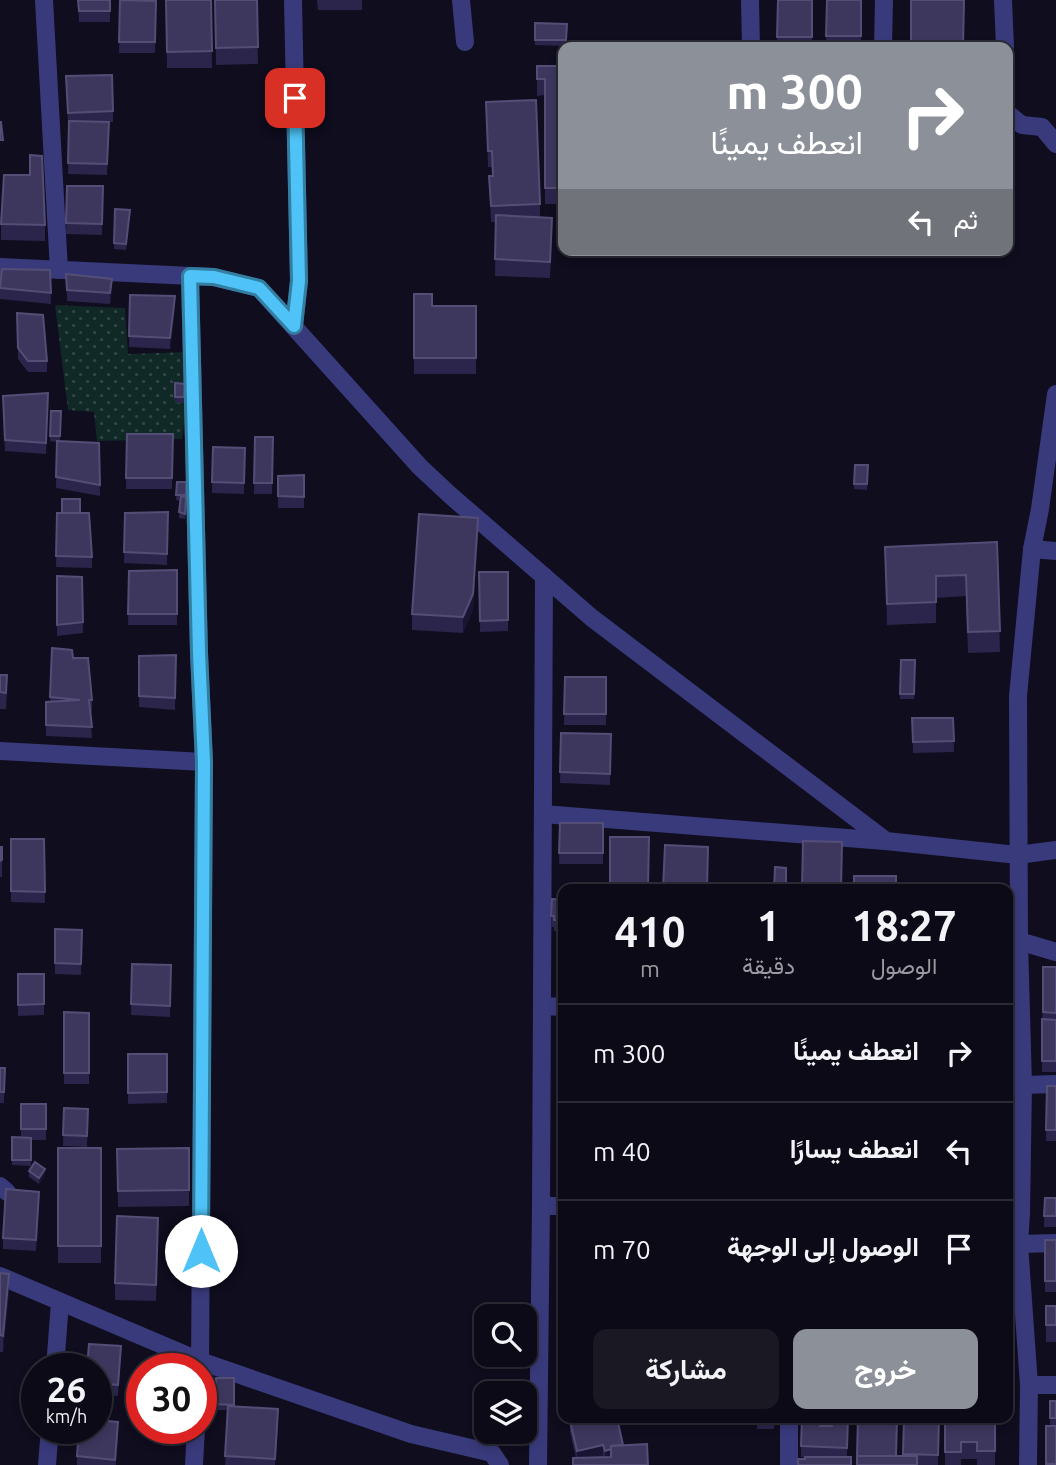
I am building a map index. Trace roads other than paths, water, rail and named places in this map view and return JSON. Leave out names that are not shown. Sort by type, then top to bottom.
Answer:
[{"type":"street","points":[[44,0],[59,270]]},
{"type":"street","points":[[293,0],[299,281],[294,326]]},
{"type":"street","points":[[461,0],[465,42]]},
{"type":"street","points":[[750,0],[751,42]]},
{"type":"street","points":[[883,42],[884,0]]},
{"type":"street","points":[[1003,0],[1005,42]]},
{"type":"street","points":[[1013,118],[1022,125],[1041,127],[1056,144]]},
{"type":"street","points":[[0,267],[214,277],[259,288],[420,467],[450,495],[592,618],[886,841]]},
{"type":"street","points":[[190,276],[204,762],[200,1353]]},
{"type":"street","points":[[1028,1465],[1029,1385],[1015,1213],[1023,1085],[1014,1039],[1018,941],[1018,696],[1032,549],[1056,394]]},
{"type":"street","points":[[1032,549],[1056,551]]},
{"type":"street","points":[[538,1465],[544,576]]},
{"type":"street","points":[[0,751],[204,762]]},
{"type":"street","points":[[543,814],[886,841],[1018,855],[1056,850]]},
{"type":"street","points":[[1018,941],[1056,952]]},
{"type":"street","points":[[542,1006],[558,1007]]},
{"type":"street","points":[[1023,1085],[1056,1084]]},
{"type":"street","points":[[541,1206],[558,1206]]},
{"type":"street","points":[[1019,1244],[1056,1243]]},
{"type":"street","points":[[0,1276],[173,1353]]},
{"type":"street","points":[[56,1353],[60,1302]]},
{"type":"street","points":[[217,1371],[411,1434],[492,1454],[500,1465]]},
{"type":"street","points":[[1029,1385],[1056,1385]]},
{"type":"street","points":[[789,1423],[789,1465]]},
{"type":"street","points":[[47,1465],[49,1444]]},
{"type":"street","points":[[194,1465],[195,1444]]}]
